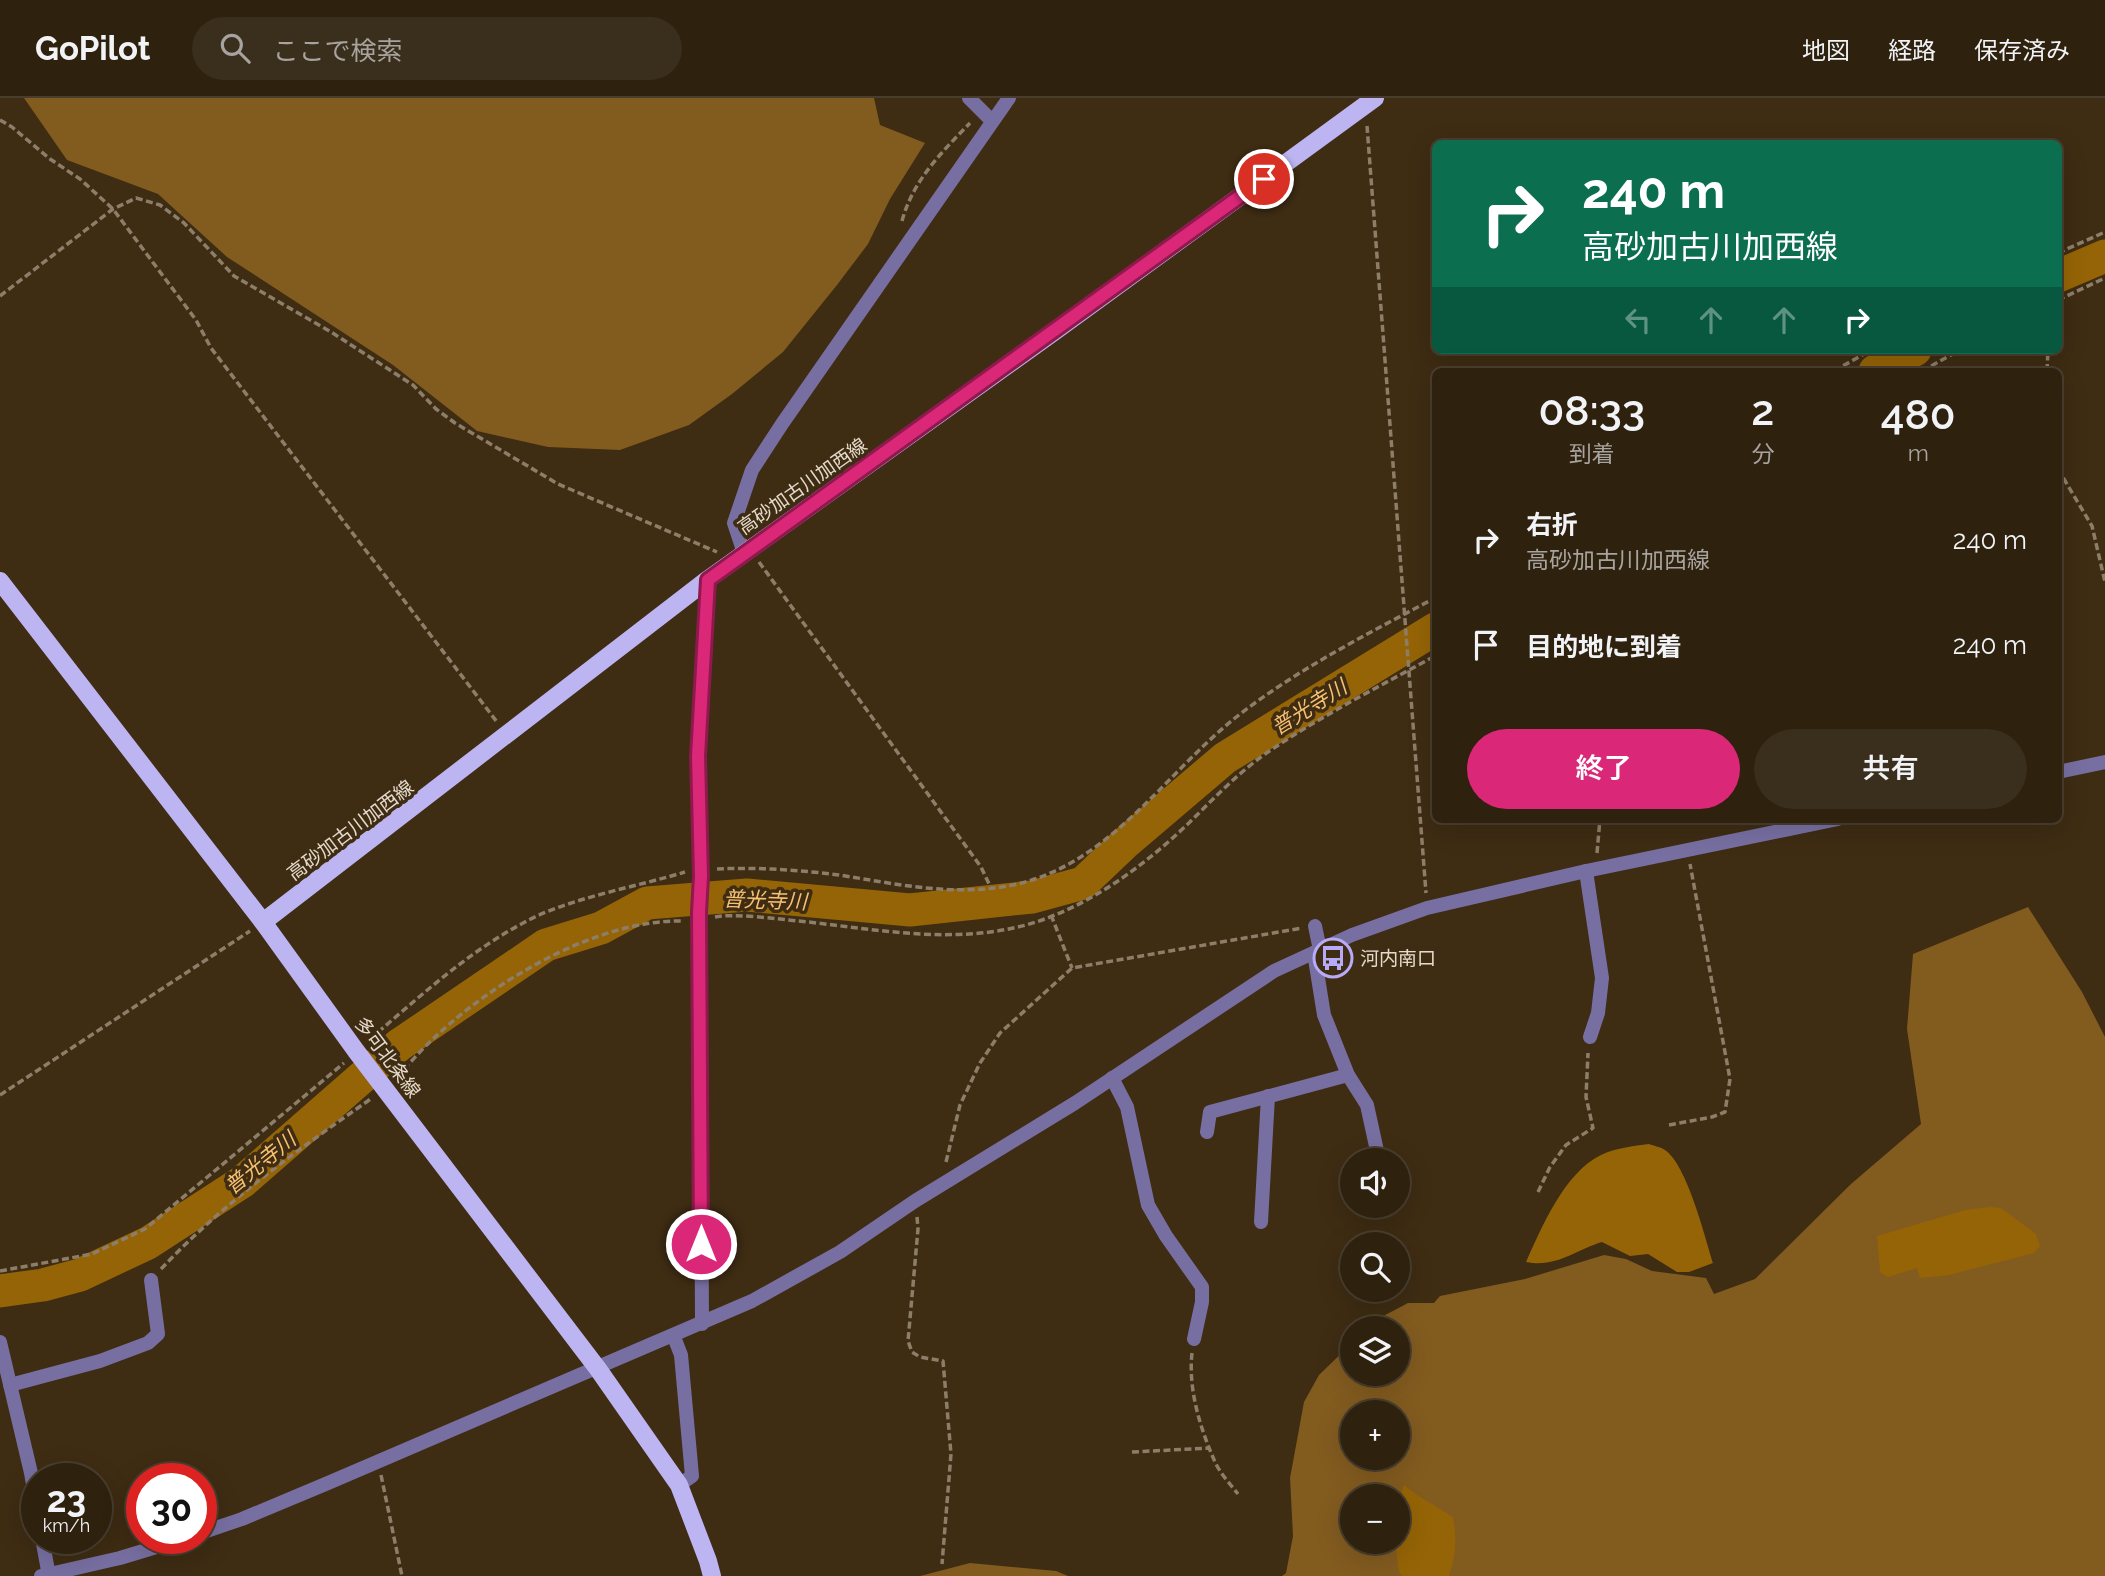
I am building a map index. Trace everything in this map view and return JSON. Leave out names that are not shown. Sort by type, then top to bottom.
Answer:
[{"type":"main road","name":"高砂加古川加西線","points":[[263,922],[729,564],[1370,102]]},
{"type":"main road","name":"多可北条線","points":[[0,581],[263,922],[359,1055],[598,1369],[679,1485],[712,1576]]},
{"type":"street","points":[[970,98],[992,121]]},
{"type":"street","points":[[747,551],[734,523],[752,470],[1009,98]]},
{"type":"street","points":[[702,1324],[701,876],[698,756],[708,580]]},
{"type":"street","points":[[2062,771],[2105,762]]},
{"type":"street","points":[[217,1528],[674,1337],[752,1301],[840,1252],[1274,971],[1352,935],[1427,908],[1592,870],[1819,823]]},
{"type":"street","points":[[1590,1037],[1598,1013],[1602,978],[1592,870]]},
{"type":"street","points":[[1315,926],[1324,1015],[1348,1074],[1367,1105],[1376,1148]]},
{"type":"street","points":[[1207,1132],[1210,1112],[1348,1074]]},
{"type":"street","points":[[1112,1078],[1127,1107],[1148,1205],[1202,1287],[1202,1302],[1194,1339]]},
{"type":"street","points":[[1261,1222],[1268,1096]]},
{"type":"street","points":[[6,1380],[100,1361],[148,1343],[158,1334],[151,1280]]},
{"type":"street","points":[[674,1337],[681,1355],[692,1476],[679,1485]]},
{"type":"street","points":[[0,1342],[6,1380],[26,1463]]},
{"type":"street","points":[[45,1554],[48,1576]]},
{"type":"street","points":[[41,1576],[133,1554]]},
{"type":"path","points":[[1370,102],[1427,908]]},
{"type":"path","points":[[902,223],[916,185],[981,109]]},
{"type":"path","points":[[0,120],[80,179],[113,209],[196,320],[211,348],[508,735]]},
{"type":"path","points":[[0,296],[113,209],[136,198],[160,205],[184,223],[234,276],[331,332],[413,385],[436,410],[455,423],[558,484],[716,550],[729,564]]},
{"type":"path","points":[[2062,251],[2105,232]]},
{"type":"path","points":[[2062,298],[2105,278]]},
{"type":"path","points":[[1839,368],[1864,354]]},
{"type":"path","points":[[1927,368],[1953,354]]},
{"type":"path","points":[[2062,476],[2092,526],[2105,582]]},
{"type":"path","points":[[747,551],[981,867],[991,888]]},
{"type":"path","points":[[151,1280],[231,1203],[383,1085],[435,1037],[498,987],[579,943],[620,929],[666,920],[719,916],[949,936],[1027,925],[1127,877],[1197,815],[1221,789],[1265,755],[1410,667],[1432,657]]},
{"type":"path","points":[[1592,870],[1600,823]]},
{"type":"path","points":[[1669,1125],[1725,1112],[1730,1079],[1688,851]]},
{"type":"path","points":[[1051,915],[1072,968]]},
{"type":"path","points":[[0,1095],[263,922]]},
{"type":"path","points":[[948,1181],[944,1172],[950,1140],[960,1105],[979,1063],[1000,1033],[1072,968],[1315,926]]},
{"type":"path","points":[[1538,1192],[1550,1167],[1566,1145],[1593,1128],[1586,1097],[1590,1037]]},
{"type":"path","points":[[915,1201],[918,1229],[908,1341],[912,1352],[920,1357],[943,1361],[951,1454],[942,1564]]},
{"type":"path","points":[[1194,1339],[1190,1373],[1197,1412],[1216,1464],[1238,1494]]},
{"type":"path","points":[[1132,1452],[1210,1448]]},
{"type":"path","points":[[378,1462],[402,1576]]},
{"type":"shaded area","points":[[24,98],[874,98],[880,125],[925,143],[890,199],[868,244],[837,285],[783,352],[732,394],[689,425],[620,450],[548,447],[477,431],[393,365],[227,257],[158,194],[67,160]]},
{"type":"shaded area","points":[[2028,907],[2082,992],[2105,1037],[2105,1576],[1282,1576],[1286,1573],[1293,1536],[1290,1478],[1304,1402],[1319,1375],[1340,1355],[1340,1386],[1410,1386],[1410,1316],[1383,1316],[1408,1303],[1434,1303],[1440,1296],[1525,1279],[1604,1255],[1626,1259],[1652,1271],[1706,1278],[1714,1294],[1755,1279],[1851,1184],[1921,1124],[1907,1029],[1913,954]]},
{"type":"shaded area","points":[[1649,1144],[1665,1150],[1681,1170],[1713,1263],[1689,1272],[1677,1272],[1648,1254],[1630,1256],[1602,1242],[1547,1263],[1526,1262],[1556,1202],[1576,1174],[1601,1155]]},
{"type":"shaded area","points":[[2001,1208],[2036,1234],[2040,1246],[2034,1253],[1949,1275],[1920,1278],[1917,1268],[1888,1277],[1880,1272],[1877,1236],[1965,1210]]},
{"type":"shaded area","points":[[1410,1490],[1453,1517],[1455,1547],[1449,1576],[1402,1576],[1397,1554],[1410,1554]]},
{"type":"shaded area","points":[[970,1563],[1056,1571],[1068,1576],[920,1576]]},
{"type":"waterway","name":"普光寺川","points":[[2062,274],[2105,256]]},
{"type":"waterway","name":"普光寺川","points":[[1881,368],[1907,354]]},
{"type":"waterway","name":"普光寺川","points":[[0,1291],[43,1285],[80,1275],[148,1243],[242,1182],[399,1045],[546,945],[601,928],[647,903],[747,895],[910,910],[1032,897],[1083,883],[1124,844],[1225,758],[1432,631]]},
{"type":"place","name":"河内南口","points":[[1333,958]]},
{"type":"route","points":[[701,1244],[701,876],[698,756],[708,580],[1264,179]]}]
